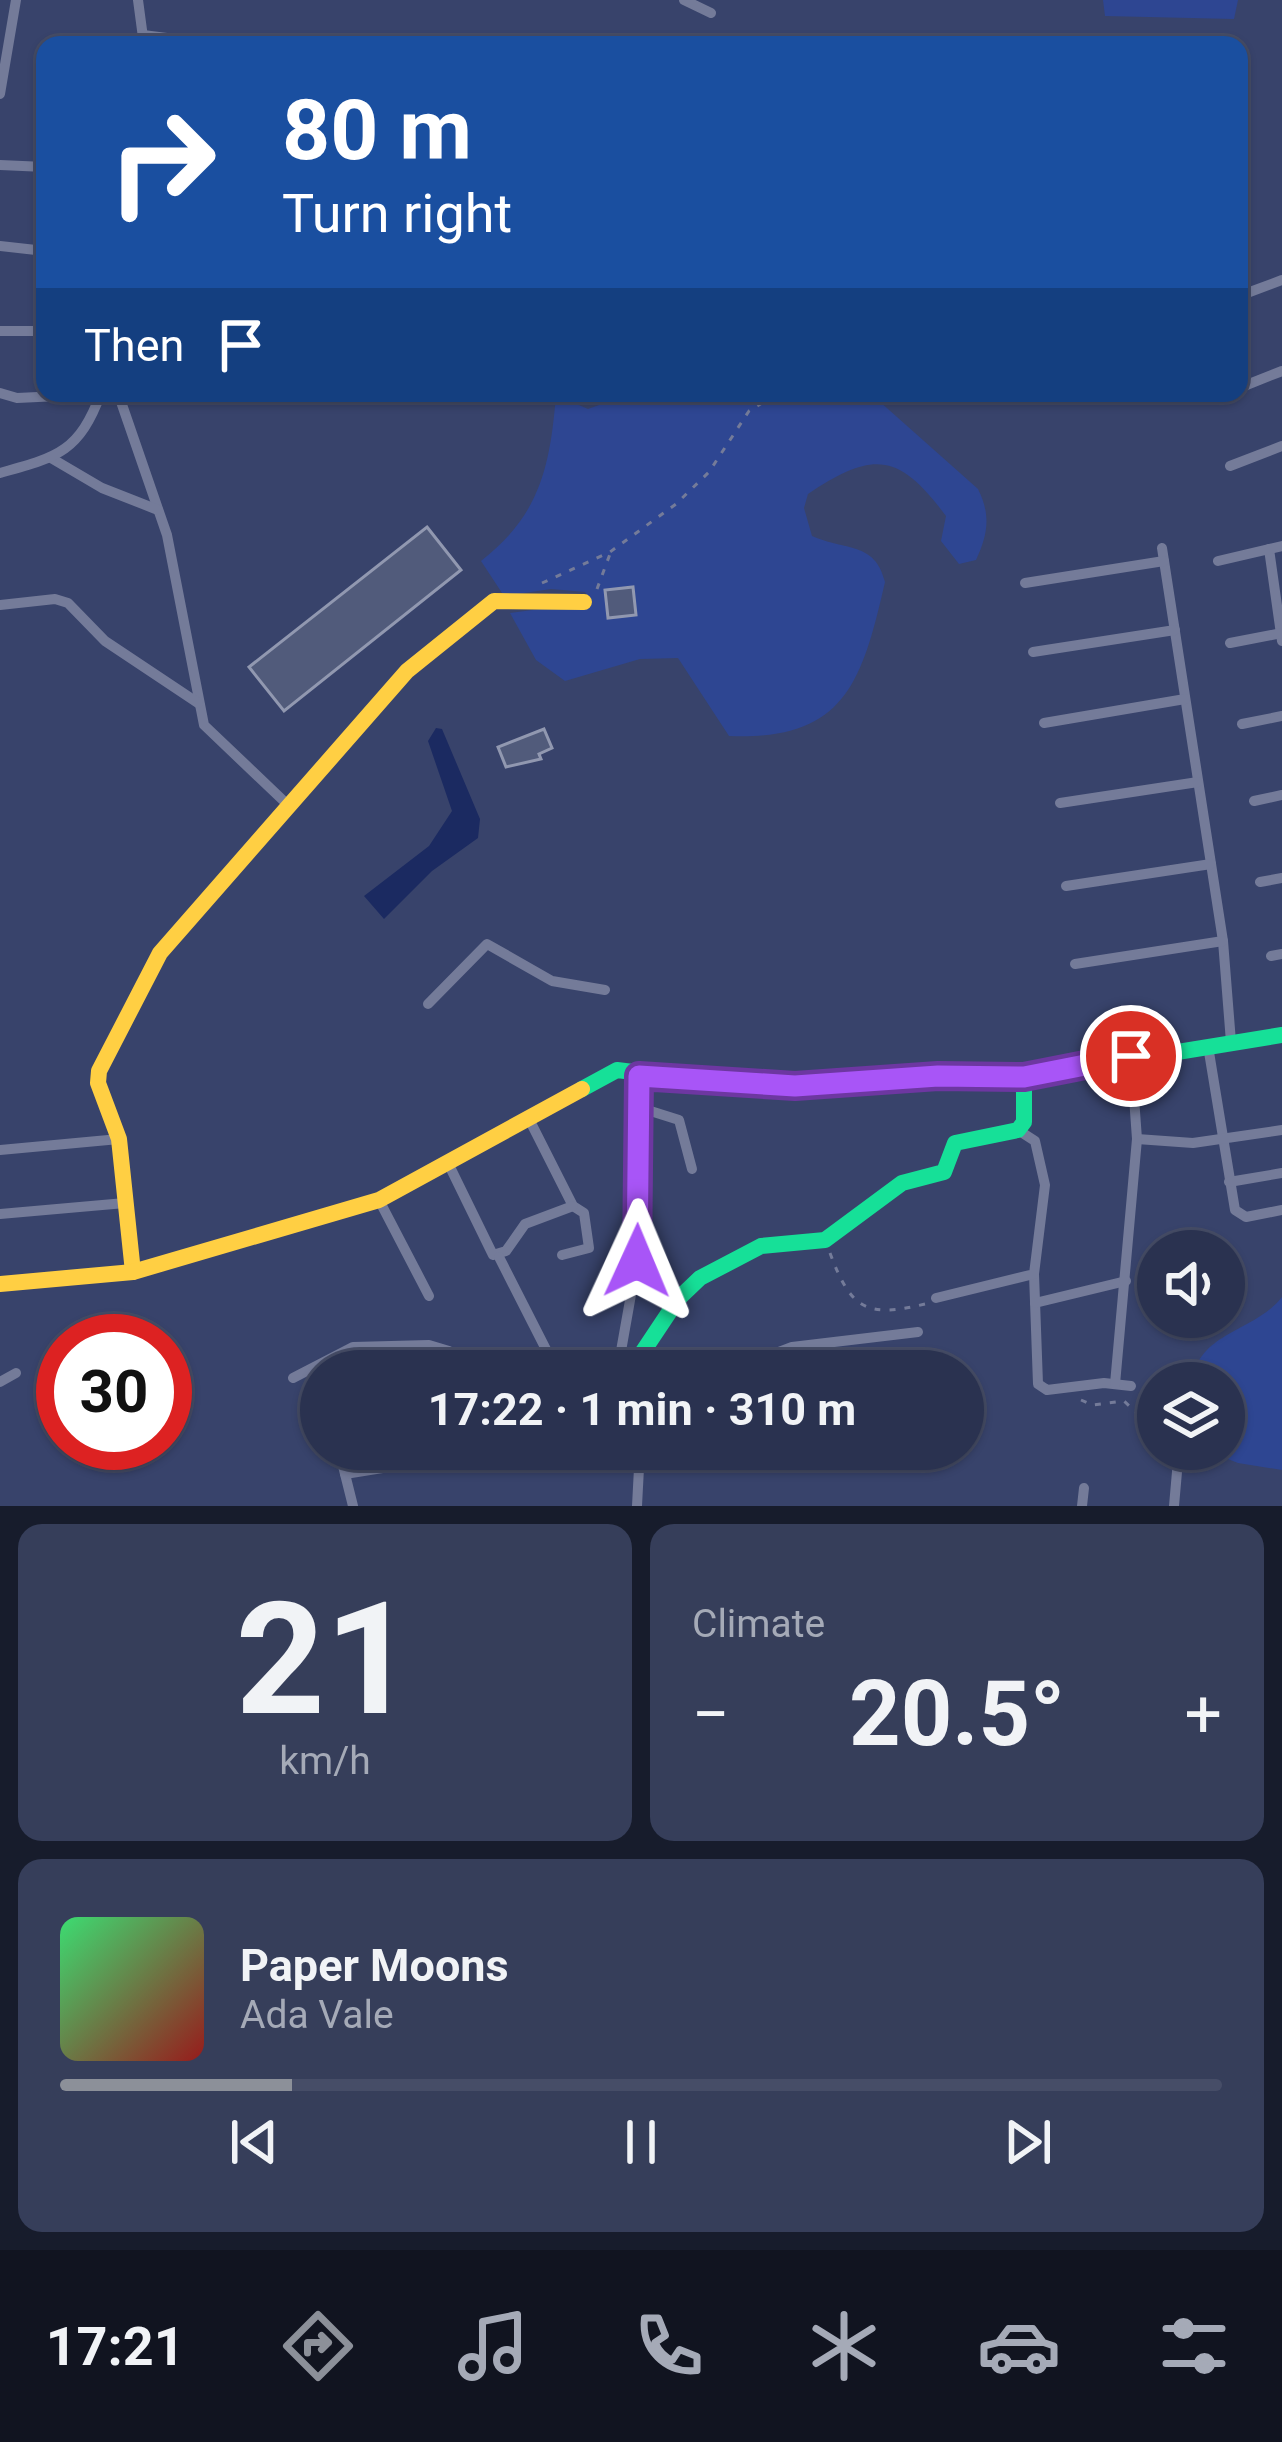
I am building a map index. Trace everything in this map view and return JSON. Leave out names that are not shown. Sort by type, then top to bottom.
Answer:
[{"type":"street","points":[[0,94],[16,0]]},
{"type":"street","points":[[139,0],[144,36]]},
{"type":"street","points":[[684,0],[711,13]]},
{"type":"street","points":[[0,165],[36,167]]},
{"type":"street","points":[[0,246],[36,250]]},
{"type":"street","points":[[1248,293],[1282,280]]},
{"type":"street","points":[[0,332],[36,331]]},
{"type":"street","points":[[1248,384],[1282,371]]},
{"type":"street","points":[[0,393],[36,397]]},
{"type":"street","points":[[0,473],[51,458],[86,433],[98,402]]},
{"type":"street","points":[[121,402],[158,510],[198,703],[210,732],[289,806]]},
{"type":"street","points":[[1231,466],[1282,446]]},
{"type":"street","points":[[51,458],[102,488],[158,510]]},
{"type":"street","points":[[1217,561],[1275,547],[1282,636],[1230,643]]},
{"type":"street","points":[[1025,583],[1163,555],[1223,941],[1231,1042]]},
{"type":"street","points":[[133,1272],[119,1139],[100,1096],[99,1071],[160,953],[407,671],[494,602],[536,601],[558,593],[584,602]]},
{"type":"street","points":[[0,605],[55,598],[68,603],[106,641],[198,703]]},
{"type":"street","points":[[1033,652],[1174,630]]},
{"type":"street","points":[[1044,723],[1185,699]]},
{"type":"street","points":[[1242,724],[1282,716]]},
{"type":"street","points":[[1060,803],[1198,782]]},
{"type":"street","points":[[1254,801],[1282,795]]},
{"type":"street","points":[[1066,886],[1211,864]]},
{"type":"street","points":[[1261,882],[1282,878]]},
{"type":"street","points":[[1075,964],[1223,941]]},
{"type":"street","points":[[428,1004],[487,944],[552,981],[604,990]]},
{"type":"street","points":[[0,1284],[133,1272],[379,1200],[617,1070],[639,1076],[795,1086],[938,1076],[1024,1077],[1282,1035]]},
{"type":"street","points":[[1208,1046],[1220,1138],[1240,1216],[1282,1210]]},
{"type":"street","points":[[1115,1384],[1137,1139],[1131,1056]]},
{"type":"street","points":[[621,1350],[637,1261],[639,1076]]},
{"type":"street","points":[[645,1350],[678,1299],[700,1278],[761,1246],[825,1240],[902,1183],[944,1172],[955,1143],[1018,1130],[1024,1122],[1024,1077]]},
{"type":"street","points":[[641,1108],[680,1120],[692,1169]]},
{"type":"street","points":[[528,1117],[573,1206],[584,1213],[589,1248],[562,1255]]},
{"type":"street","points":[[1018,1130],[1035,1141],[1045,1185],[1034,1274],[1038,1384],[1047,1390],[1131,1386]]},
{"type":"street","points":[[1137,1139],[1192,1143],[1282,1130]]},
{"type":"street","points":[[0,1150],[119,1139]]},
{"type":"street","points":[[449,1165],[488,1249],[499,1257],[546,1350]]},
{"type":"street","points":[[1229,1182],[1282,1173]]},
{"type":"street","points":[[379,1200],[429,1295]]},
{"type":"street","points":[[0,1214],[125,1203]]},
{"type":"street","points":[[499,1257],[525,1224],[573,1206]]},
{"type":"street","points":[[936,1298],[1034,1274]]},
{"type":"street","points":[[1035,1303],[1126,1281]]},
{"type":"street","points":[[789,1350],[918,1332]]},
{"type":"street","points":[[347,1350],[443,1350]]},
{"type":"street","points":[[0,1382],[16,1373]]},
{"type":"street","points":[[293,1378],[300,1374]]},
{"type":"street","points":[[345,1470],[353,1506]]},
{"type":"street","points":[[345,1474],[370,1470]]},
{"type":"street","points":[[637,1506],[639,1470]]},
{"type":"street","points":[[1174,1506],[1177,1470]]},
{"type":"street","points":[[1082,1506],[1084,1489]]},
{"type":"path","points":[[536,601],[545,580],[610,552],[676,504],[709,472],[749,411],[764,402]]},
{"type":"path","points":[[584,602],[600,586],[610,552]]},
{"type":"path","points":[[825,1240],[847,1293],[867,1309],[895,1312],[936,1298]]},
{"type":"path","points":[[1073,1390],[1086,1404],[1124,1401],[1137,1413]]},
{"type":"shaded area","points":[[1103,0],[1238,0],[1234,19],[1105,16]]},
{"type":"shaded area","points":[[555,402],[588,409],[607,402],[880,402],[978,489],[985,507],[983,542],[976,560],[959,564],[941,541],[946,516],[914,480],[884,465],[851,470],[808,494],[804,508],[812,536],[866,553],[885,582],[856,676],[823,716],[799,728],[729,736],[678,658],[640,659],[565,681],[536,660],[510,613],[592,602],[585,592],[551,589],[504,596],[481,561],[517,526],[538,488]]},
{"type":"shaded area","points":[[436,728],[442,729],[480,819],[478,838],[432,871],[384,919],[364,896],[429,846],[452,811],[428,741]]},
{"type":"shaded area","points":[[1282,1297],[1282,1470],[1245,1464],[1245,1362],[1198,1362],[1224,1338],[1245,1338],[1245,1325]]},
{"type":"building","points":[[427,527],[461,570],[284,711],[249,667]]},
{"type":"building","points":[[633,587],[636,615],[608,618],[605,590]]},
{"type":"building","points":[[544,729],[552,748],[539,754],[541,759],[506,767],[498,747]]},
{"type":"traffic: fast","points":[[582,1089],[617,1070],[737,1085],[1024,1077],[1282,1035]]},
{"type":"traffic: fast","points":[[644,1350],[678,1299],[700,1278],[761,1246],[825,1240],[902,1183],[944,1172],[955,1143],[1018,1130],[1024,1122],[1024,1077]]},
{"type":"traffic: slow","points":[[133,1272],[119,1139],[98,1083],[99,1071],[160,953],[407,671],[494,601],[584,602]]},
{"type":"traffic: slow","points":[[0,1284],[133,1272],[379,1200],[582,1089]]},
{"type":"route","points":[[637,1261],[639,1076],[795,1086],[938,1076],[1024,1077],[1131,1056]]}]
